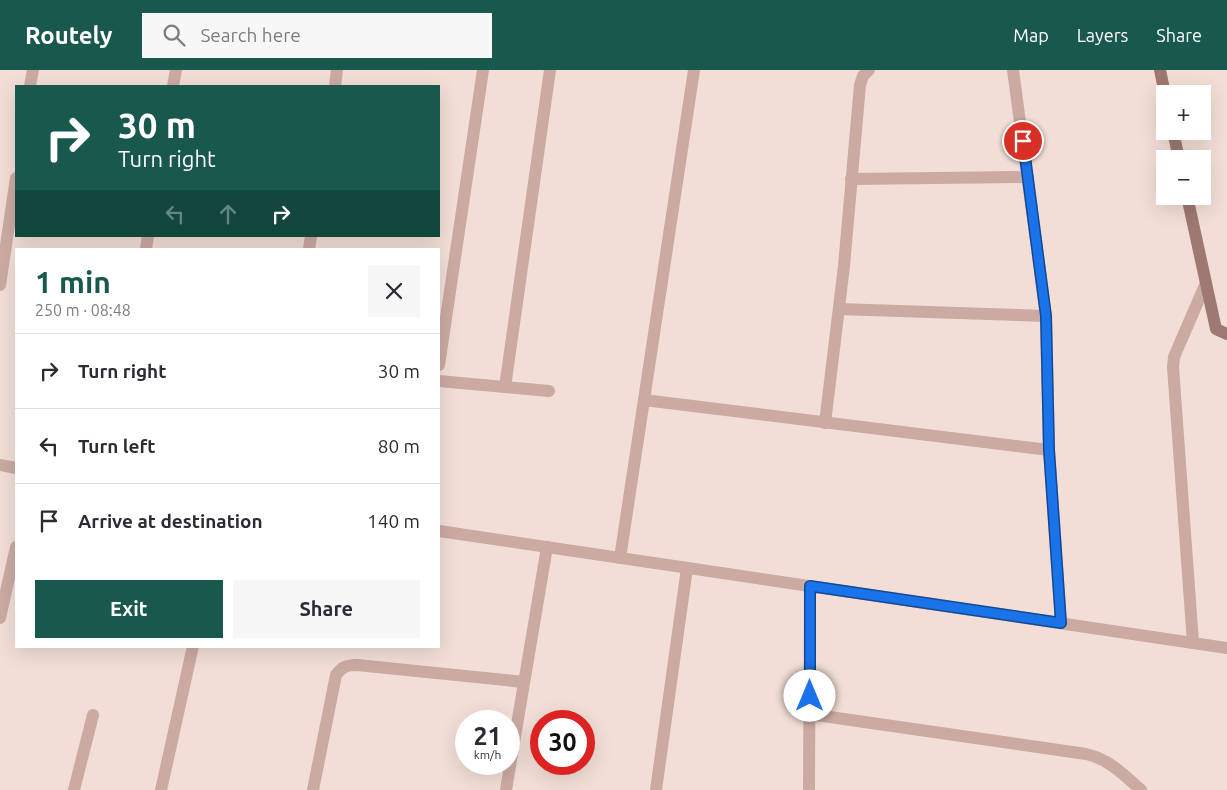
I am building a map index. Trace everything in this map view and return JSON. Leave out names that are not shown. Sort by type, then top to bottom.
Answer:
[{"type":"main road","points":[[1160,70],[1163,85]]},
{"type":"main road","points":[[1189,205],[1216,329],[1227,334]]},
{"type":"street","points":[[30,85],[33,70]]},
{"type":"street","points":[[173,85],[176,70]]},
{"type":"street","points":[[334,85],[337,70]]},
{"type":"street","points":[[440,358],[483,70]]},
{"type":"street","points":[[505,387],[550,70]]},
{"type":"street","points":[[620,558],[694,70]]},
{"type":"street","points":[[825,423],[839,309],[860,85],[863,76],[869,70]]},
{"type":"street","points":[[1013,70],[1046,316],[1049,450],[1061,623]]},
{"type":"street","points":[[852,179],[1028,177]]},
{"type":"street","points":[[0,284],[15,185]]},
{"type":"street","points":[[1193,643],[1173,368],[1174,357],[1206,283]]},
{"type":"street","points":[[839,309],[1046,316]]},
{"type":"street","points":[[440,381],[549,391]]},
{"type":"street","points":[[644,400],[1049,450]]},
{"type":"street","points":[[0,465],[15,468]]},
{"type":"street","points":[[440,531],[1227,648]]},
{"type":"street","points":[[506,790],[548,547]]},
{"type":"street","points":[[0,618],[15,551]]},
{"type":"street","points":[[656,790],[687,568]]},
{"type":"street","points":[[809,790],[810,586]]},
{"type":"street","points":[[161,790],[193,648]]},
{"type":"street","points":[[313,790],[336,675],[342,668],[348,665],[357,665],[524,682]]},
{"type":"street","points":[[809,714],[1096,756],[1109,763],[1141,790]]},
{"type":"street","points":[[74,790],[93,715]]},
{"type":"route","points":[[810,696],[810,586],[1061,623],[1049,450],[1047,328],[1023,141]]}]
